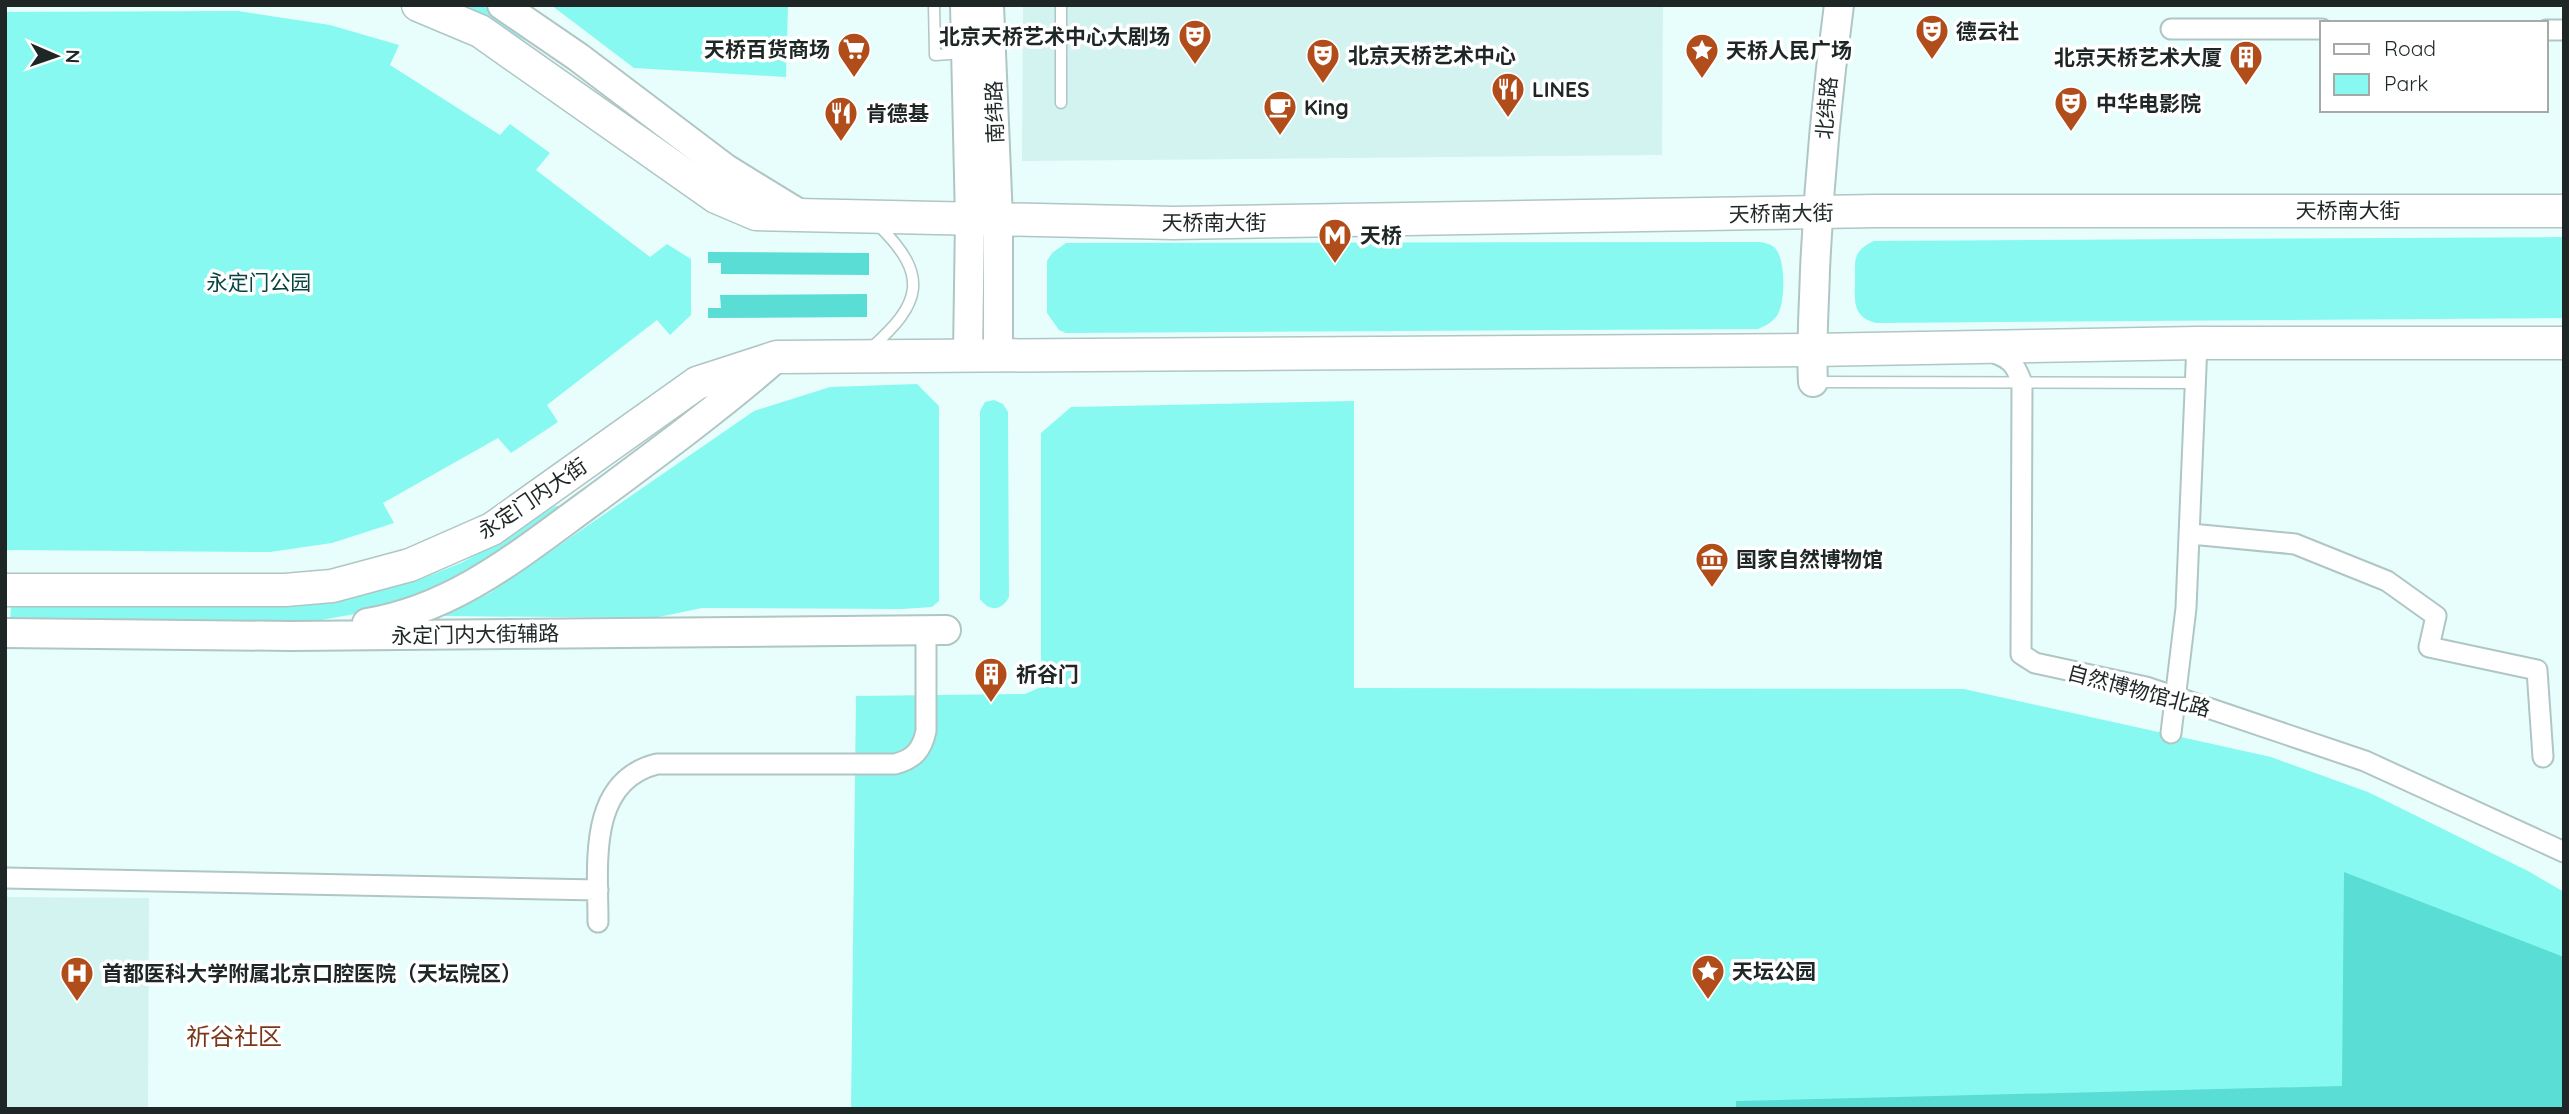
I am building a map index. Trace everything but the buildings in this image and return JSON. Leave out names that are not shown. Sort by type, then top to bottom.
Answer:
[{"type":"main road","points":[[418,5],[480,32],[716,197],[756,214],[984,219]]},
{"type":"main road","name":"天桥南大街","points":[[984,219],[1174,223],[1817,212],[2564,211]]},
{"type":"main road","points":[[983,355],[1812,350],[2197,343],[2564,343]]},
{"type":"main road","name":"永定门内大街","points":[[5,590],[240,591],[332,586],[410,565],[482,534],[697,383],[777,357],[983,355]]},
{"type":"street","points":[[502,5],[530,16],[726,169],[801,215]]},
{"type":"street","name":"南纬路","points":[[965,5],[979,52]]},
{"type":"street","name":"南纬路","points":[[983,355],[984,219],[979,52],[989,5]]},
{"type":"street","name":"北纬路","points":[[1813,382],[1817,212],[1828,83],[1839,5]]},
{"type":"street","points":[[2171,29],[2320,29]]},
{"type":"street","points":[[2171,733],[2186,608],[2191,534],[2197,343]]},
{"type":"street","points":[[1979,347],[2002,355],[2016,366],[2022,383]]},
{"type":"street","points":[[291,635],[397,618],[464,591],[675,441],[777,357]]},
{"type":"street","name":"自然博物馆北路","points":[[2022,383],[2021,654],[2035,663],[2146,687],[2365,761],[2564,852]]},
{"type":"street","points":[[2191,534],[2295,544],[2386,581],[2437,616],[2429,646],[2537,670],[2543,757]]},
{"type":"street","points":[[598,922],[601,828],[608,801],[627,777],[657,764],[895,764],[911,758],[923,745],[926,731],[936,630]]},
{"type":"street","name":"永定门内大街辅路","points":[[5,633],[291,635],[936,630]]},
{"type":"street","points":[[5,878],[598,890]]},
{"type":"lane","points":[[934,5],[935,55],[979,52]]},
{"type":"lane","points":[[1061,5],[1061,103]]},
{"type":"lane","points":[[863,355],[893,328],[907,311],[914,286],[912,272],[891,237],[870,217]]},
{"type":"lane","points":[[1813,382],[2195,383]]},
{"type":"shaded area","name":"北京天桥艺术中心","points":[[1023,5],[1663,5],[1662,155],[1022,161]]},
{"type":"shaded area","points":[[708,252],[869,253],[869,275],[721,274],[721,263],[708,263]]},
{"type":"shaded area","points":[[867,294],[867,317],[708,318],[708,308],[721,308],[720,295]]},
{"type":"shaded area","points":[[2344,872],[2564,957],[2564,1109],[1736,1109],[1736,1101],[2342,1086]]},
{"type":"shaded area","name":"首都医科大学附属北京口腔医院（天坛院区）","points":[[5,897],[149,898],[148,1109],[5,1109]]},
{"type":"green space","points":[[456,5],[482,5],[551,54],[466,9]]},
{"type":"green space","points":[[551,5],[788,5],[786,77],[634,68]]},
{"type":"green space","name":"永定门公园","points":[[238,11],[330,25],[399,45],[390,65],[500,135],[510,124],[550,153],[536,170],[650,257],[667,244],[691,259],[691,315],[670,335],[657,320],[547,405],[558,422],[511,453],[498,438],[383,503],[394,523],[332,543],[270,552],[5,550],[5,12]]},
{"type":"green space","points":[[2564,237],[2564,318],[1876,323],[1858,312],[1855,300],[1856,258],[1862,248],[1874,241]]},
{"type":"green space","points":[[1760,242],[1772,246],[1779,254],[1783,282],[1782,303],[1776,317],[1758,329],[1066,333],[1059,330],[1047,313],[1047,261],[1052,253],[1066,243]]},
{"type":"green space","points":[[917,384],[939,406],[939,601],[932,607],[702,608],[654,618],[443,616],[490,593],[754,411],[830,387]]},
{"type":"green space","points":[[994,400],[1003,404],[1008,412],[1009,597],[1003,605],[991,608],[980,599],[980,411],[985,402]]},
{"type":"green space","name":"天坛公园","points":[[1354,401],[1354,688],[1964,689],[2271,757],[2368,792],[2528,871],[2564,892],[2564,1109],[851,1109],[856,696],[1025,694],[1041,687],[1041,433],[1071,407]]},
{"type":"green space","points":[[555,506],[564,506],[471,571],[377,610],[282,627],[10,624],[11,606],[283,607],[333,602],[421,579],[461,563]]},
{"type":"place","name":"德云社","points":[[1932,61]]},
{"type":"place","name":"北京天桥艺术中心大剧场","points":[[1195,66]]},
{"type":"place","name":"天桥百货商场","points":[[854,79]]},
{"type":"place","name":"天桥人民广场","points":[[1702,80]]},
{"type":"place","name":"北京天桥艺术中心","points":[[1323,85]]},
{"type":"place","name":"北京天桥艺术大厦","points":[[2246,87]]},
{"type":"place","name":"LINES","points":[[1508,119]]},
{"type":"place","name":"中华电影院","points":[[2071,133]]},
{"type":"place","name":"King","points":[[1280,137]]},
{"type":"place","name":"肯德基","points":[[841,143]]},
{"type":"place","name":"天桥","points":[[1335,265]]},
{"type":"place","name":"国家自然博物馆","points":[[1712,589]]},
{"type":"place","name":"祈谷门","points":[[991,704]]},
{"type":"place","name":"天坛公园","points":[[1708,1001]]},
{"type":"place","name":"首都医科大学附属北京口腔医院（天坛院区）","points":[[77,1003]]},
{"type":"district","name":"祈谷社区","points":[[234,1036]]}]
